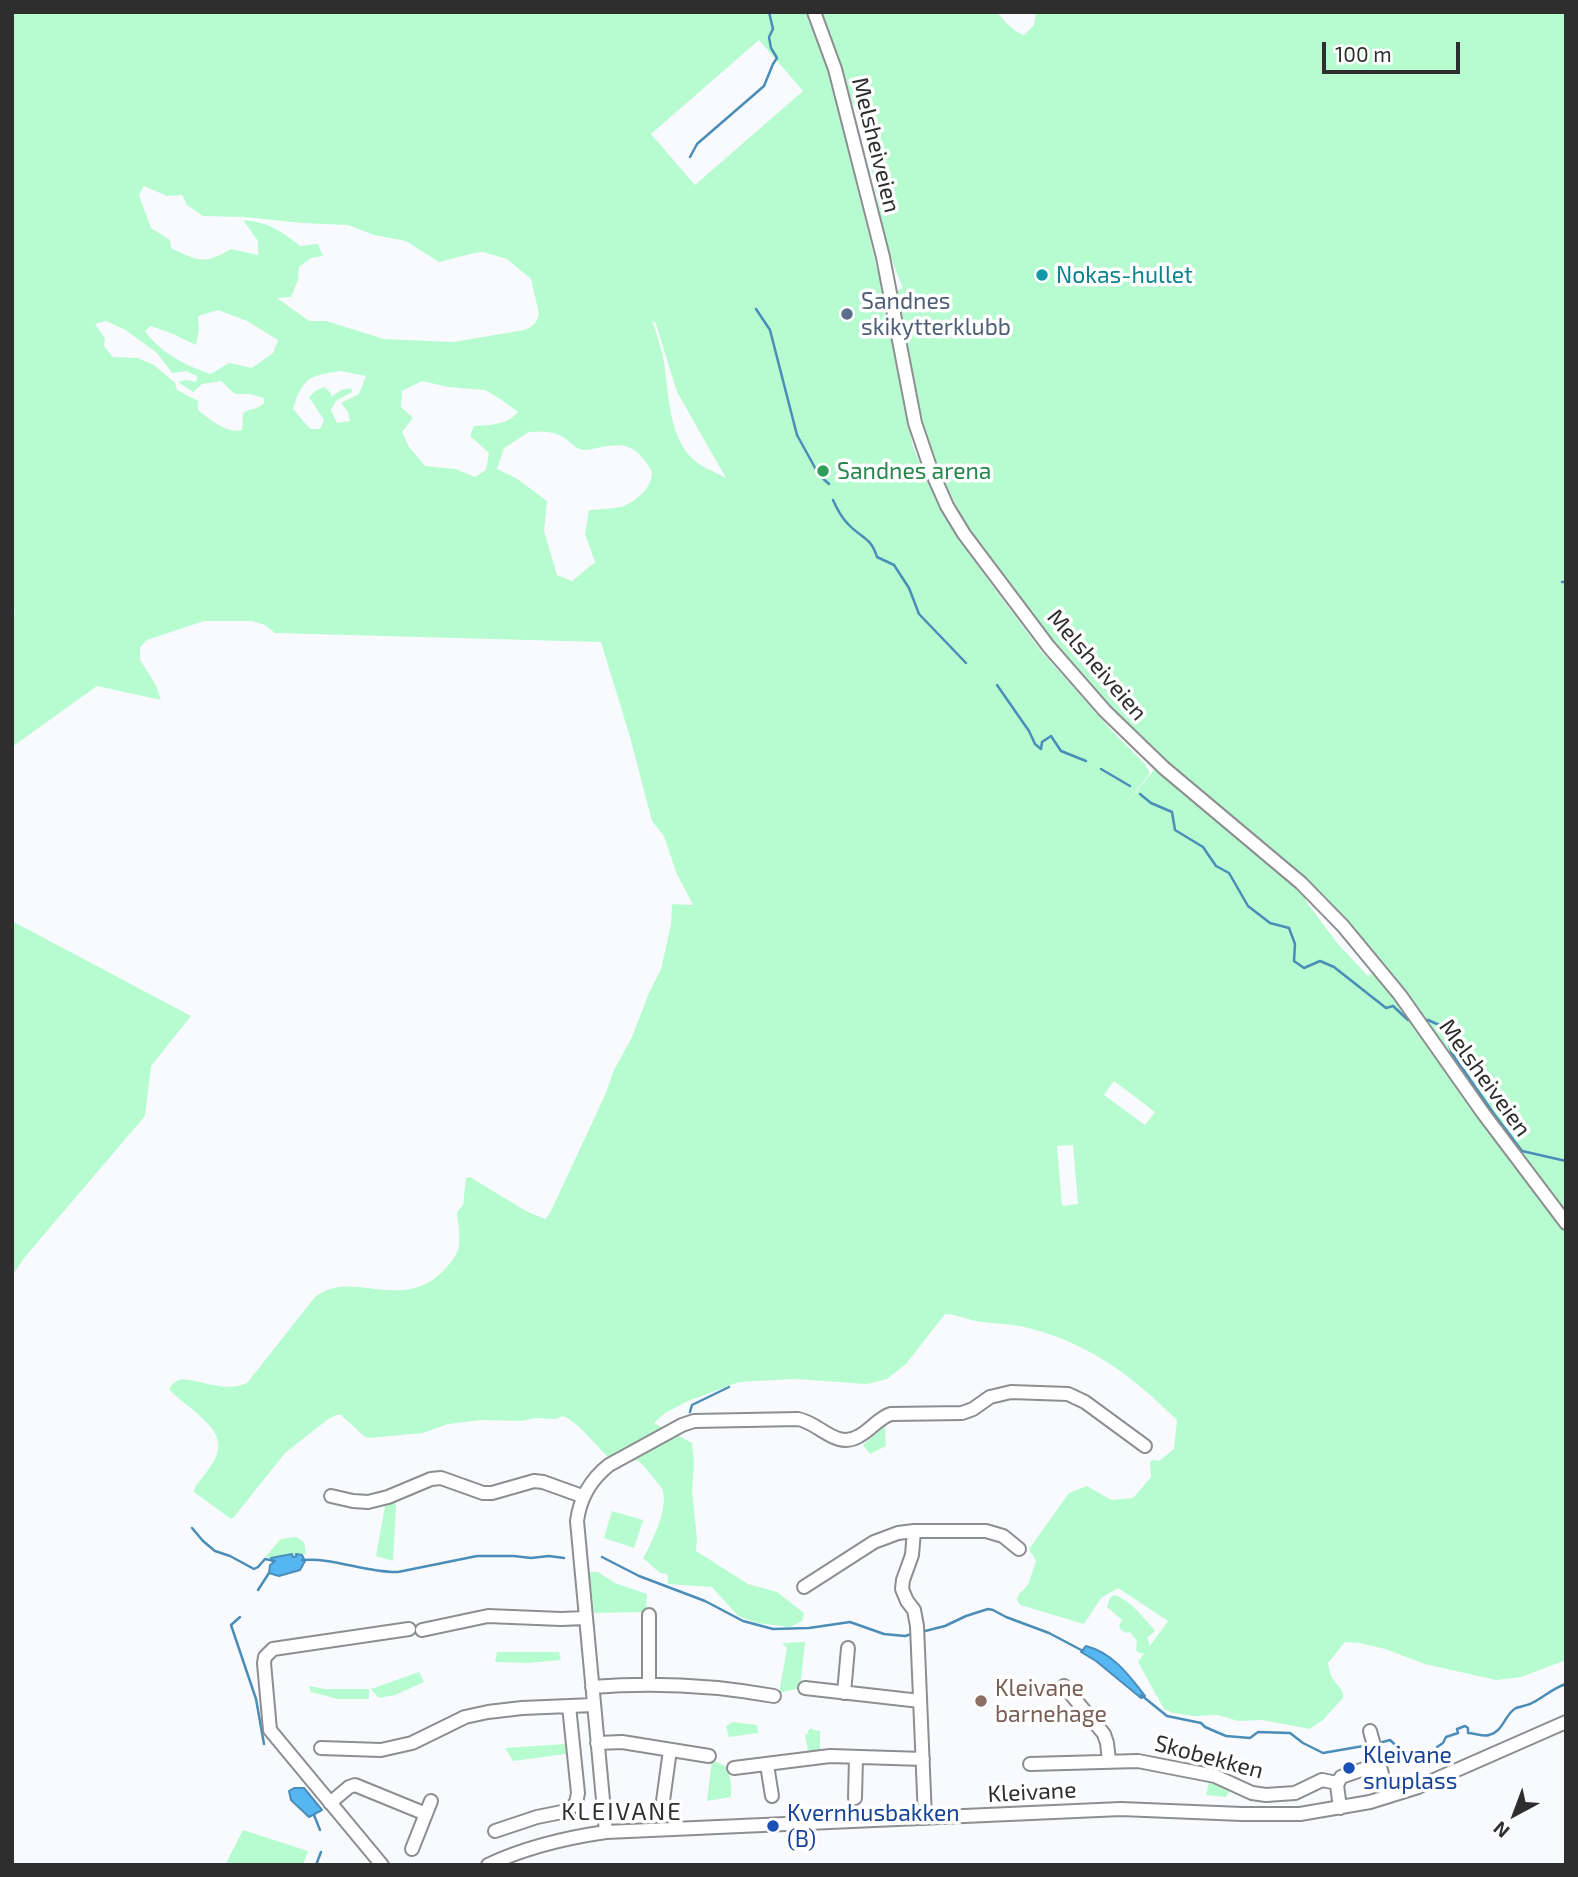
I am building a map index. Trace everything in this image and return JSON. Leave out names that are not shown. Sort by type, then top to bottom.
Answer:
[{"type":"street","name":"Melsheiveien","points":[[814,12],[835,69],[883,257],[915,423],[925,455],[947,506],[964,534],[1074,678],[1105,711],[1164,768],[1313,895],[1343,926],[1418,1020],[1483,1113],[1566,1223]]},
{"type":"street","points":[[606,1832],[577,1530],[578,1512],[583,1496],[601,1471],[609,1465],[694,1421],[798,1419],[838,1439],[848,1440],[858,1438],[886,1415],[962,1413],[990,1397],[1011,1392],[1073,1395],[1146,1446]]},
{"type":"street","points":[[331,1496],[368,1502],[388,1497],[431,1479],[441,1479],[483,1493],[543,1482],[583,1496]]},
{"type":"street","points":[[804,1587],[885,1536],[914,1531],[986,1531],[1003,1536],[1019,1549]]},
{"type":"street","points":[[914,1531],[912,1555],[902,1589],[916,1616],[925,1818]]},
{"type":"street","points":[[649,1615],[649,1684]]},
{"type":"street","points":[[382,1865],[270,1730],[265,1657],[272,1649],[416,1630],[488,1616],[585,1618]]},
{"type":"street","points":[[844,1693],[848,1648]]},
{"type":"street","points":[[592,1687],[649,1684],[702,1686],[774,1696]]},
{"type":"street","points":[[1064,1686],[1104,1734],[1109,1761]]},
{"type":"street","points":[[805,1688],[920,1701]]},
{"type":"street","points":[[321,1748],[381,1750],[412,1742],[465,1717],[488,1712],[593,1705]]},
{"type":"street","points":[[495,1831],[537,1817],[581,1807],[569,1706]]},
{"type":"street","name":"Kleivane","points":[[488,1865],[541,1844],[606,1832],[1121,1809],[1300,1814],[1387,1797],[1436,1780],[1566,1722]]},
{"type":"street","points":[[1370,1731],[1387,1797]]},
{"type":"street","points":[[597,1743],[622,1742],[709,1756]]},
{"type":"street","points":[[663,1801],[670,1750]]},
{"type":"street","points":[[734,1768],[814,1757],[923,1759]]},
{"type":"street","points":[[855,1798],[856,1758]]},
{"type":"street","name":"Skobekken","points":[[1030,1764],[1147,1762],[1216,1776],[1259,1794],[1295,1793],[1322,1780],[1337,1783],[1341,1777],[1363,1769],[1372,1769],[1382,1774]]},
{"type":"street","points":[[767,1765],[772,1796]]},
{"type":"street","points":[[1337,1783],[1340,1808]]},
{"type":"street","points":[[330,1803],[355,1785],[426,1814]]},
{"type":"street","points":[[412,1849],[431,1801]]},
{"type":"green space","points":[[12,12],[808,12],[818,28],[888,313],[913,447],[940,508],[975,562],[1041,651],[1145,764],[1150,773],[1125,805],[1159,764],[1079,679],[967,526],[926,447],[896,291],[903,288],[889,249],[862,127],[837,70],[818,12],[997,12],[1012,28],[1024,35],[1034,25],[1036,12],[1566,12],[1566,1660],[1521,1677],[1496,1680],[1425,1664],[1385,1649],[1345,1642],[1328,1663],[1331,1676],[1342,1690],[1343,1698],[1323,1720],[1310,1729],[1262,1720],[1238,1721],[1218,1715],[1194,1716],[1164,1709],[1138,1662],[1144,1653],[1136,1650],[1137,1641],[1130,1632],[1121,1630],[1119,1626],[1122,1620],[1107,1607],[1114,1595],[1134,1608],[1155,1631],[1147,1638],[1149,1647],[1168,1621],[1118,1588],[1101,1598],[1084,1624],[1020,1605],[1017,1600],[1028,1585],[1036,1561],[1029,1549],[1069,1493],[1087,1486],[1111,1500],[1133,1498],[1151,1477],[1152,1460],[1159,1461],[1174,1449],[1177,1420],[1125,1375],[1088,1351],[1047,1333],[949,1314],[945,1314],[906,1364],[887,1379],[867,1384],[795,1379],[739,1382],[688,1401],[665,1413],[654,1423],[692,1443],[696,1551],[748,1584],[777,1592],[804,1613],[802,1621],[790,1627],[757,1623],[738,1616],[712,1587],[668,1584],[667,1570],[667,1574],[660,1573],[643,1558],[662,1514],[664,1496],[661,1487],[640,1462],[614,1462],[577,1425],[563,1416],[522,1421],[481,1420],[448,1424],[423,1433],[369,1438],[341,1415],[336,1415],[285,1453],[231,1519],[194,1492],[217,1454],[218,1444],[210,1426],[169,1389],[171,1386],[183,1380],[227,1387],[247,1383],[315,1297],[330,1289],[413,1289],[430,1282],[446,1268],[457,1251],[457,1212],[463,1205],[466,1178],[470,1177],[526,1211],[545,1219],[632,1037],[661,969],[671,925],[672,904],[693,905],[676,872],[664,836],[652,821],[601,642],[275,633],[265,625],[252,621],[204,621],[147,640],[140,647],[140,660],[156,685],[161,700],[97,686],[12,747],[12,614],[15,613],[12,609]],"holes":[[[759,40],[803,91],[695,185],[651,134]],[[144,186],[167,196],[182,195],[187,205],[203,216],[348,225],[374,235],[406,241],[439,262],[483,252],[507,259],[531,279],[539,314],[534,325],[524,330],[453,342],[384,339],[326,321],[309,321],[277,298],[291,297],[298,280],[299,267],[311,258],[323,256],[318,244],[300,246],[273,228],[243,220],[258,241],[258,255],[231,249],[214,257],[201,259],[171,248],[170,240],[151,228],[139,195]],[[218,310],[247,321],[278,340],[273,353],[252,368],[229,363],[211,374],[175,358],[145,331],[151,326],[196,345],[198,316]],[[652,320],[656,324],[677,392],[726,478],[697,463],[682,445],[670,408],[663,357]],[[106,321],[124,329],[157,353],[172,373],[186,371],[197,376],[196,382],[178,382],[193,392],[202,384],[221,381],[235,394],[264,398],[264,403],[243,413],[242,430],[224,428],[198,410],[198,401],[177,390],[175,383],[154,365],[138,358],[113,357],[104,346],[105,338],[95,324]],[[340,371],[366,376],[359,394],[341,403],[348,412],[350,421],[337,423],[331,410],[336,401],[352,392],[351,388],[341,390],[331,397],[331,393],[324,387],[309,397],[324,420],[320,429],[310,429],[293,409],[300,391],[308,380]],[[422,381],[448,387],[485,390],[518,412],[504,422],[474,426],[470,436],[489,453],[486,470],[475,477],[455,469],[425,466],[409,447],[402,432],[413,418],[401,407],[402,391]],[[529,432],[544,432],[562,436],[582,450],[615,445],[630,448],[641,456],[652,472],[647,488],[639,497],[624,506],[589,510],[585,534],[595,562],[572,581],[557,575],[544,531],[547,501],[516,478],[497,469],[504,448]],[[1308,896],[1375,971],[1368,976],[1338,944],[1305,900]],[[1114,1081],[1155,1112],[1145,1125],[1104,1095]],[[1073,1145],[1078,1204],[1062,1206],[1057,1146]]]},
{"type":"green space","points":[[12,921],[191,1016],[151,1066],[145,1116],[24,1258],[12,1276]]},
{"type":"green space","points":[[885,1426],[886,1446],[870,1454],[863,1445]]},
{"type":"green space","points":[[395,1498],[393,1561],[376,1556],[386,1501]]},
{"type":"green space","points":[[612,1511],[643,1520],[634,1548],[604,1538]]},
{"type":"green space","points":[[296,1537],[304,1542],[306,1554],[297,1554],[296,1557],[291,1554],[265,1557],[281,1539]]},
{"type":"green space","points":[[589,1572],[598,1572],[615,1583],[647,1594],[646,1612],[594,1613]]},
{"type":"green space","points":[[805,1642],[800,1688],[779,1693],[787,1648],[782,1643]]},
{"type":"green space","points":[[497,1652],[559,1652],[561,1660],[495,1662]]},
{"type":"green space","points":[[419,1672],[424,1682],[395,1695],[379,1698],[371,1689]]},
{"type":"green space","points":[[309,1686],[325,1689],[369,1689],[369,1699],[337,1699],[311,1692]]},
{"type":"green space","points":[[733,1722],[757,1725],[758,1733],[729,1737],[726,1726]]},
{"type":"green space","points":[[812,1728],[820,1731],[820,1750],[814,1752],[808,1751],[805,1735]]},
{"type":"green space","points":[[565,1744],[566,1754],[513,1761],[505,1748]]},
{"type":"green space","points":[[712,1760],[727,1767],[731,1797],[707,1801]]},
{"type":"green space","points":[[1210,1779],[1232,1787],[1226,1797],[1206,1795]]},
{"type":"green space","points":[[243,1830],[308,1851],[303,1865],[225,1865]]},
{"type":"water","points":[[292,1554],[293,1557],[296,1557],[296,1554],[302,1555],[305,1561],[300,1570],[279,1576],[269,1573],[273,1563],[271,1558]]},
{"type":"water","points":[[1086,1646],[1112,1659],[1145,1696],[1141,1698],[1081,1652]]},
{"type":"water","points":[[304,1788],[322,1810],[309,1817],[291,1800],[289,1791]]},
{"type":"waterway","points":[[690,157],[697,144],[764,86],[777,58],[769,37],[773,29],[769,12]]},
{"type":"waterway","points":[[756,309],[770,330],[797,435],[819,475],[829,484]]},
{"type":"waterway","points":[[833,500],[843,519],[869,541],[877,557],[894,565],[909,588],[919,614],[966,663]]},
{"type":"waterway","points":[[997,685],[1035,744],[1041,749],[1042,742],[1051,736],[1061,751],[1086,761]]},
{"type":"waterway","points":[[1101,769],[1130,786]]},
{"type":"waterway","points":[[1140,794],[1151,803],[1172,812],[1175,830],[1203,847],[1216,866],[1229,873],[1248,906],[1270,923],[1289,928],[1295,944],[1294,961],[1304,968],[1320,961],[1334,967],[1386,1008],[1393,1006],[1408,1020],[1412,1020]]},
{"type":"waterway","points":[[1422,1020],[1446,1028],[1451,1052],[1522,1151],[1566,1161]]},
{"type":"waterway","points":[[690,1412],[692,1405],[729,1387]]},
{"type":"waterway","points":[[192,1528],[215,1551],[254,1569],[265,1559],[275,1561]]},
{"type":"waterway","points":[[302,1560],[398,1572],[477,1556],[564,1558]]},
{"type":"waterway","points":[[602,1557],[639,1576],[705,1601],[743,1621],[773,1629],[809,1628],[850,1622],[884,1634],[905,1636],[915,1633]]},
{"type":"waterway","points":[[258,1590],[269,1573]]},
{"type":"waterway","points":[[921,1632],[945,1626],[988,1609],[1049,1633],[1083,1651]]},
{"type":"waterway","points":[[240,1617],[231,1625],[256,1699],[264,1744]]},
{"type":"waterway","points":[[1379,1743],[1390,1740],[1417,1761],[1437,1752],[1437,1747],[1446,1737],[1458,1733],[1457,1729],[1465,1726],[1468,1733],[1484,1736],[1494,1733],[1516,1708],[1530,1704],[1566,1684]]},
{"type":"waterway","points":[[1141,1695],[1167,1716],[1201,1723],[1226,1736],[1250,1738],[1258,1732],[1290,1733],[1323,1753],[1369,1745]]},
{"type":"waterway","points":[[314,1815],[320,1830]]},
{"type":"waterway","points":[[316,1865],[321,1852]]},
{"type":"place","name":"Nokas-hullet","points":[[1042,275]]},
{"type":"place","name":"Sandnes skikytterklubb","points":[[847,314]]},
{"type":"place","name":"Sandnes arena","points":[[823,471]]},
{"type":"place","name":"Kleivane barnehage","points":[[981,1701]]},
{"type":"place","name":"Kleivane snuplass","points":[[1349,1768]]},
{"type":"place","name":"Kvernhusbakken (B)","points":[[773,1826]]},
{"type":"district","name":"KLEIVANE","points":[[622,1812]]}]
